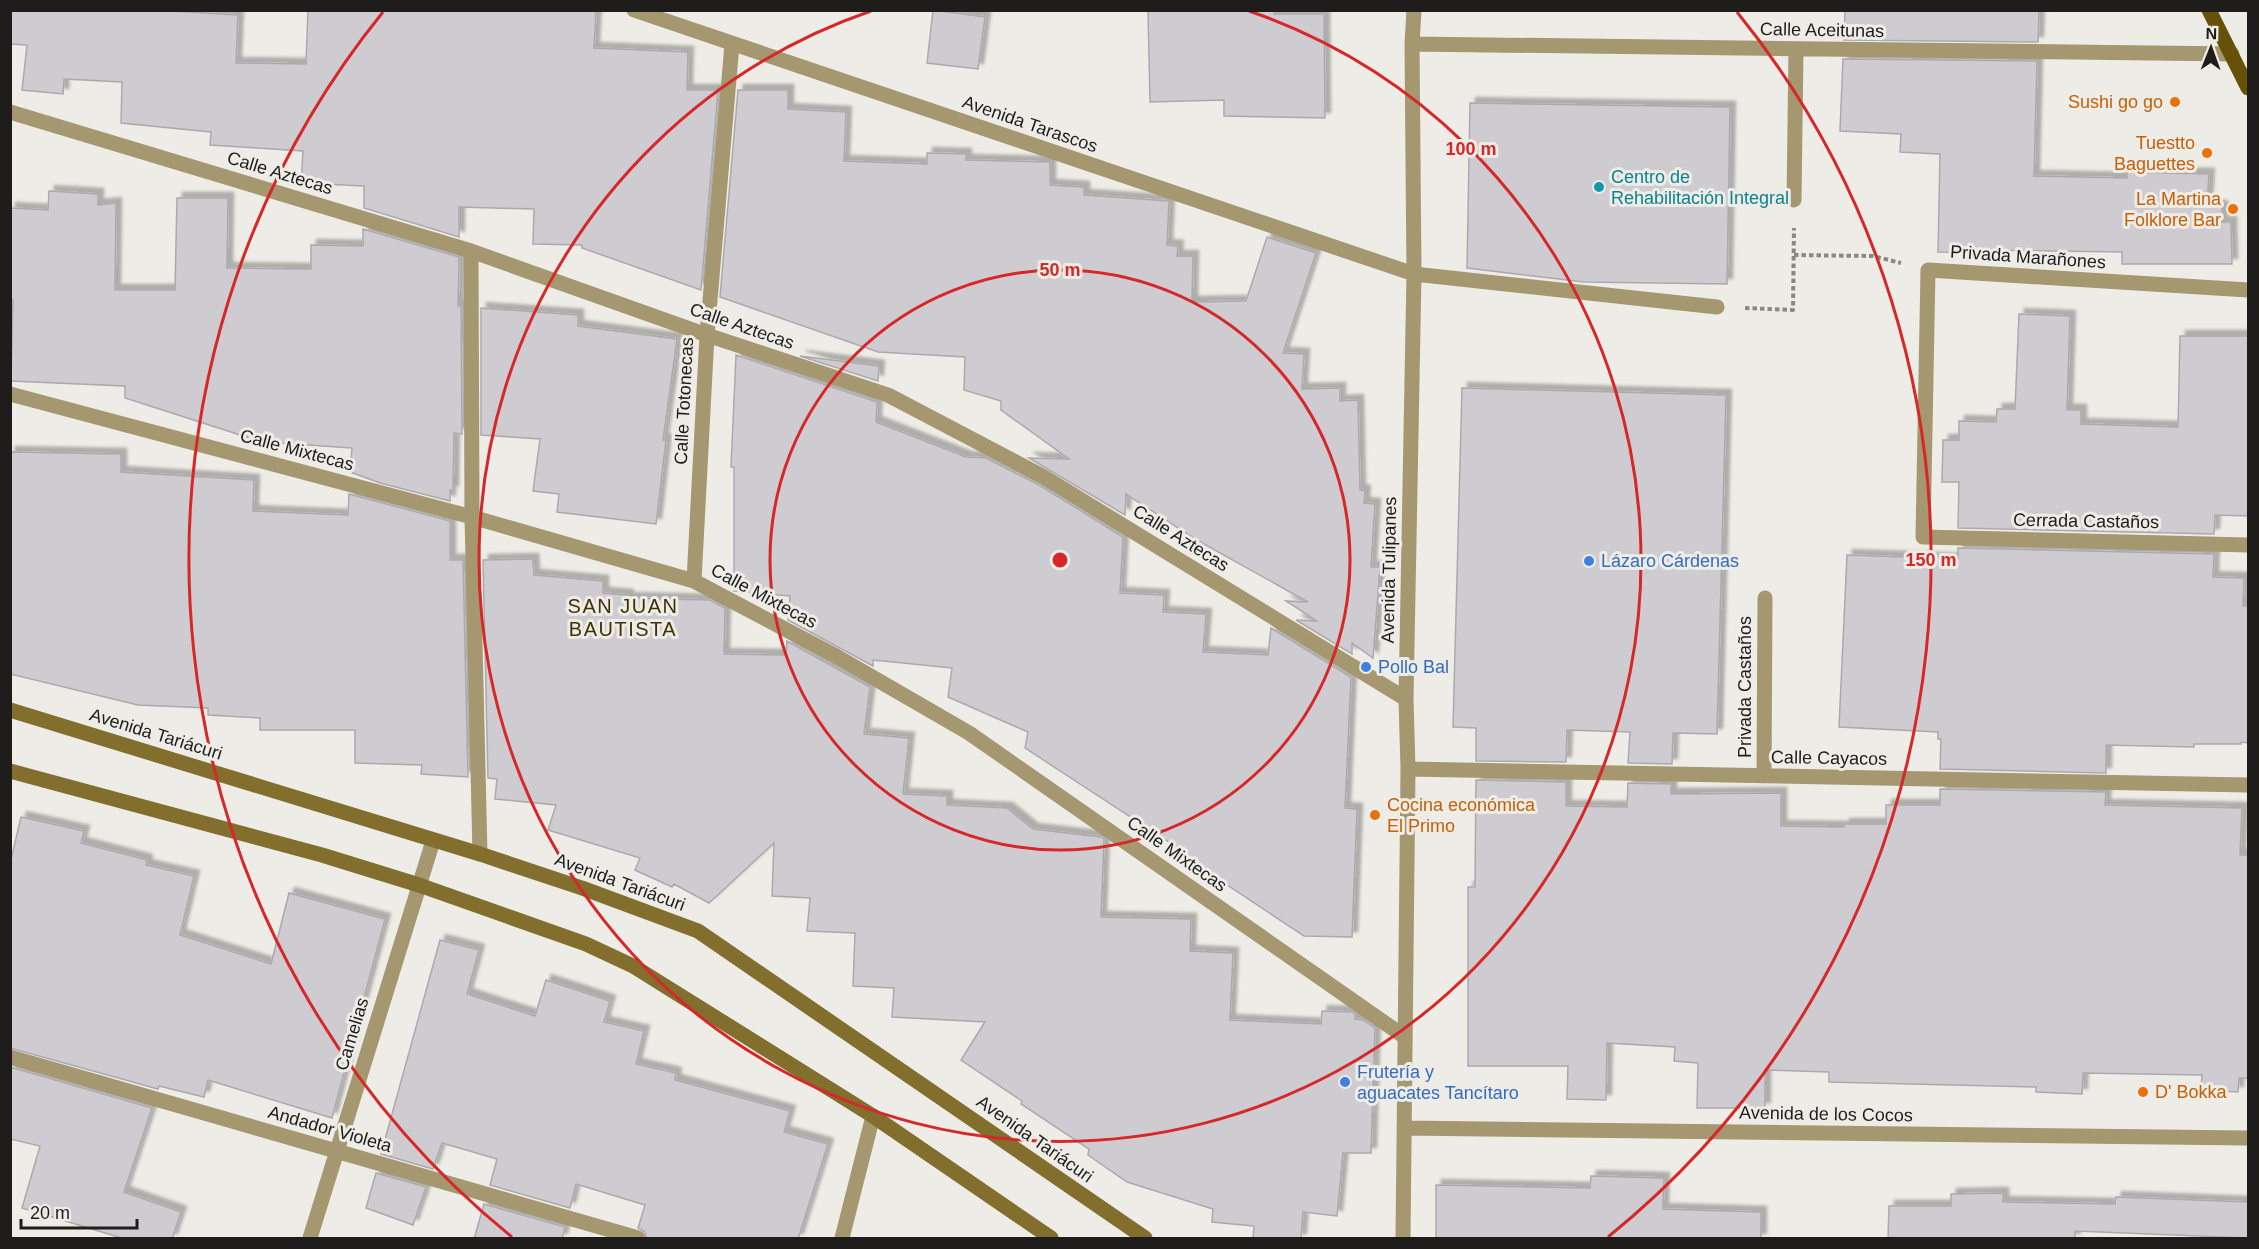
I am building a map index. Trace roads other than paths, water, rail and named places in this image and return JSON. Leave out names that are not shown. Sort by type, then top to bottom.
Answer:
[{"type":"main road","points":[[2208,10],[2248,88]]},
{"type":"street","name":"Avenida Tarascos","points":[[634,10],[1414,274],[1717,307]]},
{"type":"street","name":"Avenida Tulipanes","points":[[1403,1239],[1408,769],[1406,699],[1414,274],[1412,44],[1414,10]]},
{"type":"street","name":"Calle Totonecas","points":[[694,581],[707,335],[732,44]]},
{"type":"street","name":"Calle Aceitunas","points":[[1412,44],[2232,54]]},
{"type":"street","points":[[1794,200],[1796,49]]},
{"type":"street","name":"Calle Aztecas","points":[[10,112],[471,251],[707,335],[888,395],[1044,477],[1406,699]]},
{"type":"street","points":[[471,251],[472,517],[480,854]]},
{"type":"street","name":"Privada Marañones","points":[[1923,537],[1928,270],[2248,290]]},
{"type":"street","name":"Calle Mixtecas","points":[[10,394],[472,517],[694,581],[836,656],[969,733],[1405,1037]]},
{"type":"street","name":"Cerrada Castaños","points":[[1923,537],[2248,544]]},
{"type":"street","name":"Privada Castaños","points":[[1764,776],[1765,598]]},
{"type":"street","name":"Avenida Tariácuri","points":[[10,710],[480,854],[582,888],[698,931],[1145,1239]]},
{"type":"street","name":"Calle Cayacos","points":[[1408,769],[2248,785]]},
{"type":"street","points":[[10,771],[322,855],[419,885],[586,944],[633,966],[873,1116],[1051,1239]]},
{"type":"street","name":"Camelias","points":[[310,1239],[433,841]]},
{"type":"street","name":"Andador Violeta","points":[[10,1057],[638,1239]]},
{"type":"street","points":[[842,1239],[873,1116]]},
{"type":"street","name":"Avenida de los Cocos","points":[[1404,1128],[2248,1138]]},
{"type":"place","name":"Sushi go go","points":[[2175,102]]},
{"type":"place","name":"Tuestto Baguettes","points":[[2207,153]]},
{"type":"place","name":"Centro de Rehabilitación Integral","points":[[1599,187]]},
{"type":"place","name":"La Martina Folklore Bar","points":[[2233,209]]},
{"type":"place","name":"Lázaro Cárdenas","points":[[1589,561]]},
{"type":"place","name":"Pollo Bal","points":[[1366,667]]},
{"type":"place","name":"Cocina económica El Primo","points":[[1375,815]]},
{"type":"place","name":"Frutería y aguacates Tancítaro","points":[[1345,1082]]},
{"type":"place","name":"D' Bokka","points":[[2143,1092]]},
{"type":"district","name":"SAN JUAN BAUTISTA","points":[[623,618]]}]
